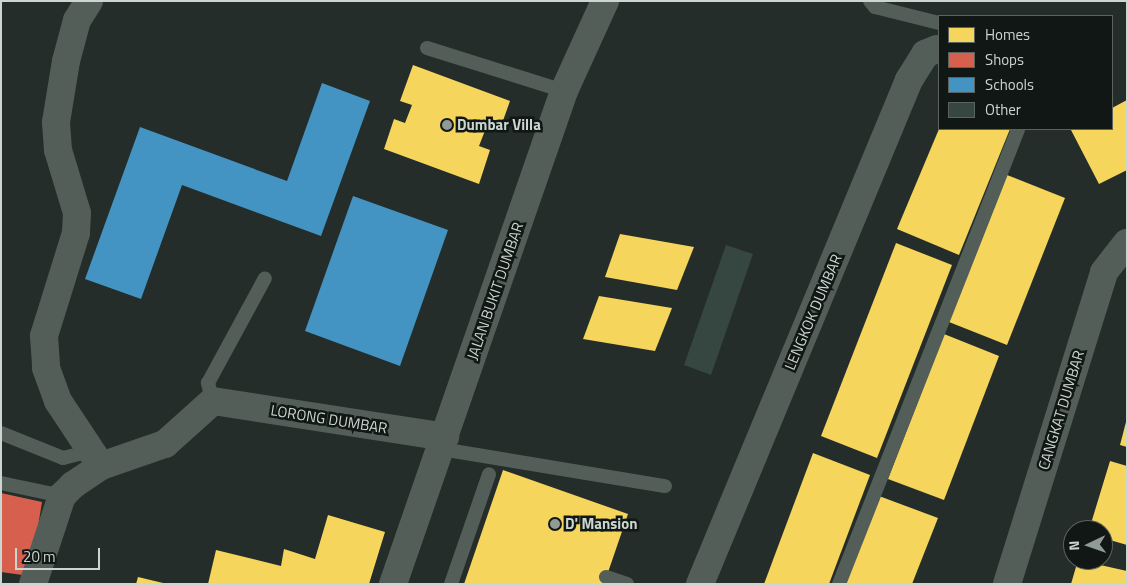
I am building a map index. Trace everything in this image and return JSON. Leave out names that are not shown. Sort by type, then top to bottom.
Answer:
[{"type":"street","points":[[89,1],[71,45],[56,122],[58,150],[77,213],[76,233],[44,336],[46,368],[58,401],[96,459]]},
{"type":"street","name":"JALAN BUKIT DUMBAR","points":[[393,584],[564,91],[605,1]]},
{"type":"street","name":"LENGKOK DUMBAR","points":[[700,584],[909,80],[925,54],[938,40]]},
{"type":"street","name":"CANGKAT DUMBAR","points":[[1007,584],[1104,272],[1127,243]]},
{"type":"street","points":[[33,584],[62,496],[96,459],[165,444],[214,401]]},
{"type":"street","name":"LORONG DUMBAR","points":[[214,401],[443,443]]},
{"type":"lane","points":[[870,1],[876,7],[938,40]]},
{"type":"lane","points":[[426,48],[564,91]]},
{"type":"lane","points":[[839,584],[1018,130]]},
{"type":"lane","points":[[214,401],[208,383],[265,278]]},
{"type":"lane","points":[[1,434],[63,458],[96,459]]},
{"type":"lane","points":[[443,443],[665,486]]},
{"type":"lane","points":[[450,584],[476,531],[489,474]]},
{"type":"lane","points":[[1,483],[62,496]]},
{"type":"lane","points":[[606,577],[627,584]]},
{"type":"building: Homes","name":"Dumbar Villa","points":[[413,65],[510,101],[499,132],[486,128],[479,146],[490,150],[479,184],[384,149],[394,119],[405,123],[412,105],[400,101]]},
{"type":"building: Homes","points":[[1127,100],[1127,170],[1099,184],[1071,130],[1113,130],[1113,107]]},
{"type":"building: Homes","points":[[939,130],[1010,130],[959,255],[897,229]]},
{"type":"building: Homes","points":[[1007,175],[1065,198],[1007,345],[949,322]]},
{"type":"building: Homes","points":[[620,234],[694,247],[677,290],[605,277]]},
{"type":"building: Homes","points":[[896,243],[952,265],[877,458],[821,436]]},
{"type":"building: Homes","points":[[599,296],[672,308],[655,351],[583,339]]},
{"type":"building: Homes","points":[[944,334],[999,356],[944,500],[888,479]]},
{"type":"building: Homes","points":[[1127,422],[1127,447],[1120,445]]},
{"type":"building: Homes","points":[[813,453],[870,475],[829,584],[764,584]]},
{"type":"building: Homes","points":[[1110,461],[1127,466],[1127,545],[1113,541],[1113,520],[1092,520]]},
{"type":"building: Homes","name":"D' Mansion","points":[[503,470],[628,514],[604,584],[464,584]]},
{"type":"building: Homes","points":[[879,496],[938,518],[912,584],[846,584]]},
{"type":"building: Homes","points":[[328,515],[385,532],[369,584],[208,584],[216,550],[281,566],[284,549],[315,559]]},
{"type":"building: Homes","points":[[1113,568],[1127,571],[1127,584],[1071,584],[1075,570],[1113,570]]},
{"type":"building: Homes","points":[[138,577],[163,583],[163,584],[136,584]]},
{"type":"building: Shops","points":[[1,493],[42,502],[30,576],[1,572]]},
{"type":"building: Schools","points":[[322,83],[370,101],[321,236],[182,185],[141,299],[85,279],[140,127],[287,181]]},
{"type":"building: Schools","points":[[353,196],[448,230],[400,366],[305,331]]},
{"type":"building: Other","points":[[726,245],[753,254],[711,375],[684,365]]},
{"type":"place","name":"Dumbar Villa","points":[[447,125]]},
{"type":"place","name":"D' Mansion","points":[[555,524]]}]
